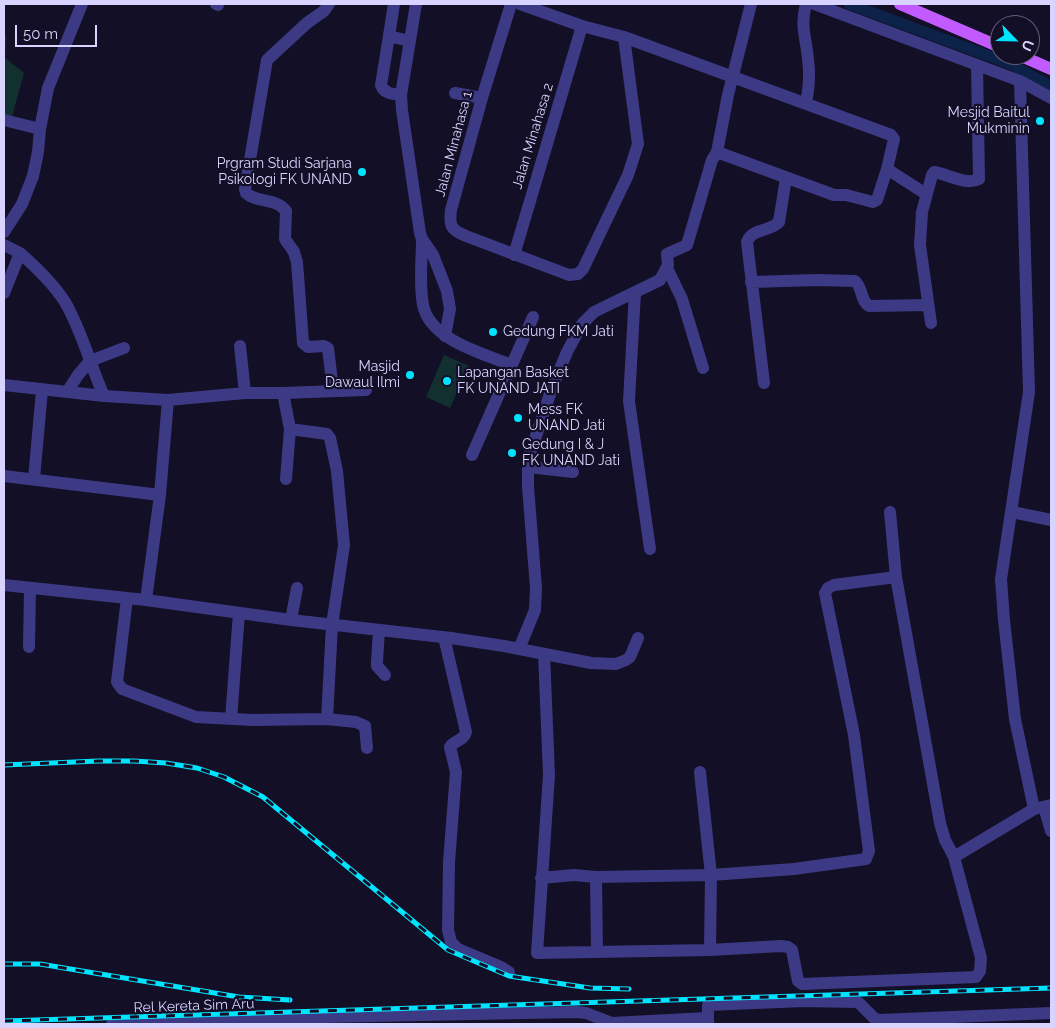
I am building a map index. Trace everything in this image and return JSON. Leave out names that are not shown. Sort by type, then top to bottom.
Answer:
[{"type":"main road","points":[[900,4],[990,43]]},
{"type":"street","points":[[4,232],[22,204],[33,176],[48,88],[82,4]]},
{"type":"street","points":[[329,4],[324,11],[307,23],[267,60],[245,189],[246,193],[250,196],[280,205],[286,211],[285,239],[294,252],[297,262],[303,343],[308,347],[324,346],[328,348],[333,390]]},
{"type":"street","points":[[394,4],[381,85],[388,93],[401,95]]},
{"type":"street","points":[[416,4],[401,95],[422,239],[423,306],[428,320],[445,336],[512,365]]},
{"type":"street","name":"Jalan Minahasa 1","points":[[511,4],[482,98],[451,210],[450,222],[453,229],[461,234],[514,255]]},
{"type":"street","points":[[520,4],[582,26],[624,36],[733,78],[806,103],[894,139],[877,200],[873,202],[846,195],[834,195],[717,152]]},
{"type":"street","points":[[520,649],[535,610],[536,588],[528,487],[528,460],[552,388],[567,352],[582,324],[594,312],[660,280],[667,268],[667,254],[687,245],[712,160],[717,152],[751,4]]},
{"type":"street","points":[[806,4],[802,17],[809,76],[806,103]]},
{"type":"street","points":[[814,4],[1020,81],[1051,98]]},
{"type":"street","name":"Jalan Minahasa 2","points":[[514,255],[582,26]]},
{"type":"street","points":[[389,36],[409,41]]},
{"type":"street","points":[[514,255],[569,275],[578,274],[583,270],[628,175],[638,144],[624,36]]},
{"type":"street","points":[[931,323],[920,245],[920,226],[926,194],[934,172],[965,181],[979,179],[977,66]]},
{"type":"street","points":[[1020,81],[1029,392],[1001,579],[1015,719],[1051,831]]},
{"type":"street","points":[[454,93],[482,98]]},
{"type":"street","points":[[4,120],[40,129]]},
{"type":"street","points":[[887,169],[926,194]]},
{"type":"street","points":[[764,383],[747,242],[754,233],[775,226],[779,222],[786,178]]},
{"type":"street","points":[[422,239],[433,255],[447,291],[450,309],[445,336]]},
{"type":"street","points":[[4,244],[20,253],[41,272],[64,301],[80,332],[104,396]]},
{"type":"street","points":[[4,293],[20,253]]},
{"type":"street","points":[[667,268],[682,299],[703,368]]},
{"type":"street","points":[[751,282],[855,281],[860,287],[864,301],[869,306],[928,306]]},
{"type":"street","points":[[635,292],[629,401],[650,548]]},
{"type":"street","points":[[472,455],[533,317]]},
{"type":"street","points":[[240,346],[245,393]]},
{"type":"street","points":[[67,392],[90,361],[124,348]]},
{"type":"street","points":[[4,385],[104,396],[168,400],[245,393],[283,394],[333,390],[366,390]]},
{"type":"street","points":[[34,479],[42,390]]},
{"type":"street","points":[[283,394],[290,428],[286,479]]},
{"type":"street","points":[[146,600],[160,495],[168,400]]},
{"type":"street","points":[[290,428],[327,434],[330,438],[337,471],[344,545],[332,625],[327,719]]},
{"type":"street","points":[[528,467],[573,472]]},
{"type":"street","points":[[4,476],[160,495]]},
{"type":"street","points":[[544,654],[549,775],[537,953],[788,947],[792,950],[798,981],[802,984],[976,976],[980,971],[981,958],[954,857],[945,840],[940,823],[896,577],[890,512]]},
{"type":"street","points":[[1012,512],[1051,520]]},
{"type":"street","points":[[541,878],[574,875],[596,877],[711,875],[794,869],[862,860],[868,857],[869,851],[854,735],[826,593],[828,588],[834,585],[896,577]]},
{"type":"street","points":[[4,584],[444,637],[592,663],[616,664],[630,657],[638,638]]},
{"type":"street","points":[[29,647],[30,588]]},
{"type":"street","points":[[291,620],[297,588]]},
{"type":"street","points":[[127,598],[117,682],[128,693],[190,716],[230,720],[327,719],[356,722],[365,726],[367,748]]},
{"type":"street","points":[[230,720],[239,613]]},
{"type":"street","points":[[379,630],[377,662],[385,675]]},
{"type":"street","points":[[444,637],[466,732],[464,737],[450,747],[456,772],[449,862],[448,930],[451,942],[458,949],[501,966],[508,972]]},
{"type":"street","points":[[700,772],[711,875],[710,950]]},
{"type":"street","points":[[954,857],[1043,807]]},
{"type":"street","points":[[596,877],[597,951]]},
{"type":"street","points":[[707,1021],[708,1005],[803,1002],[858,1002],[874,1018],[879,1020],[1016,1020],[1051,1013]]},
{"type":"street","name":"Rel Kereta Sim Aru","points":[[112,1024],[463,1019],[576,1012],[586,1013],[612,1023],[707,1021]]},
{"type":"green space","points":[[4,35],[6,36],[5,58],[24,73],[11,120],[4,118]]},
{"type":"green space","name":"Lapangan Basket FK UNAND JATI","points":[[444,355],[469,366],[450,408],[426,397]]},
{"type":"waterway","points":[[849,4],[1008,63],[1051,86]]},
{"type":"railway","points":[[4,765],[134,761],[166,763],[197,768],[224,777],[263,797],[448,950],[509,976],[590,988],[629,989]]},
{"type":"railway","points":[[4,964],[40,964],[239,997],[290,1000]]},
{"type":"railway","points":[[4,1021],[1051,988]]},
{"type":"place","name":"Mesjid Baitul Mukminin","points":[[1040,121]]},
{"type":"place","name":"Prgram Studi Sarjana Psikologi FK UNAND","points":[[362,172]]},
{"type":"place","name":"Gedung FKM Jati","points":[[493,332]]},
{"type":"place","name":"Masjid Dawaul Ilmi","points":[[410,375]]},
{"type":"place","name":"Lapangan Basket FK UNAND JATI","points":[[447,381]]},
{"type":"place","name":"Mess FK UNAND Jati","points":[[518,418]]},
{"type":"place","name":"Gedung I & J FK UNAND Jati","points":[[512,453]]}]
